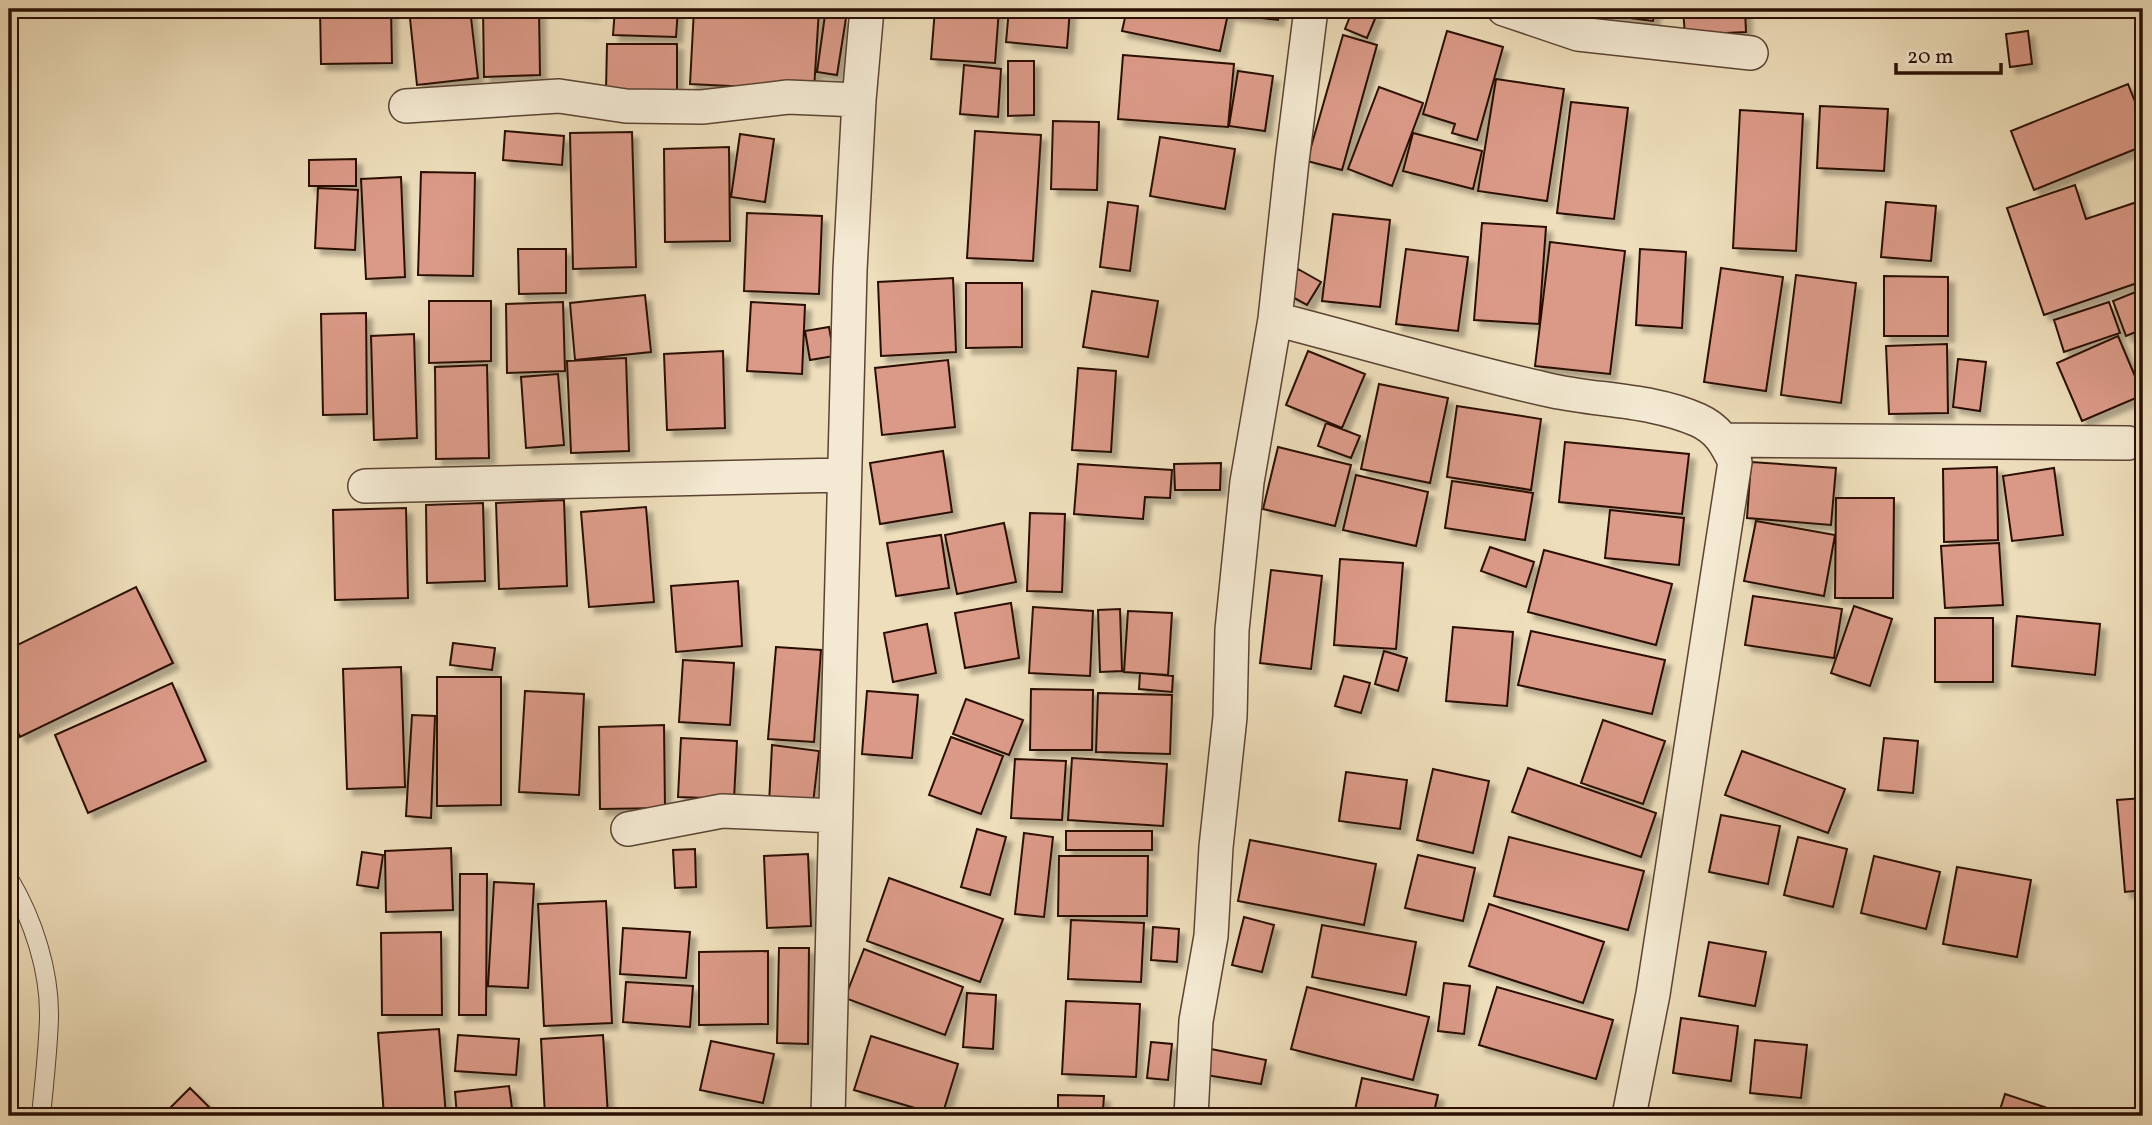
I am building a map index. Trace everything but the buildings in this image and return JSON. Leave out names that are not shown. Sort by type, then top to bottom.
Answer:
[{"type":"street","points":[[828,1116],[849,270],[867,9]]},
{"type":"street","points":[[1191,1116],[1196,1021],[1211,936],[1216,847],[1230,717],[1232,630],[1247,482],[1275,319],[1311,9]]},
{"type":"street","points":[[1504,9],[1578,34],[1751,54]]},
{"type":"street","points":[[407,106],[559,96],[626,106],[677,107],[702,107],[788,97],[859,100]]},
{"type":"street","points":[[1275,319],[1398,351],[1465,372],[1567,394],[1666,408],[1714,428],[1725,440],[1735,462],[1653,995],[1629,1116]]},
{"type":"street","points":[[1725,440],[2128,443]]},
{"type":"street","points":[[365,486],[843,475]]},
{"type":"street","points":[[628,829],[722,811],[836,816]]},
{"type":"lane","points":[[9,879],[29,919],[45,972],[49,1017],[41,1116]]}]
